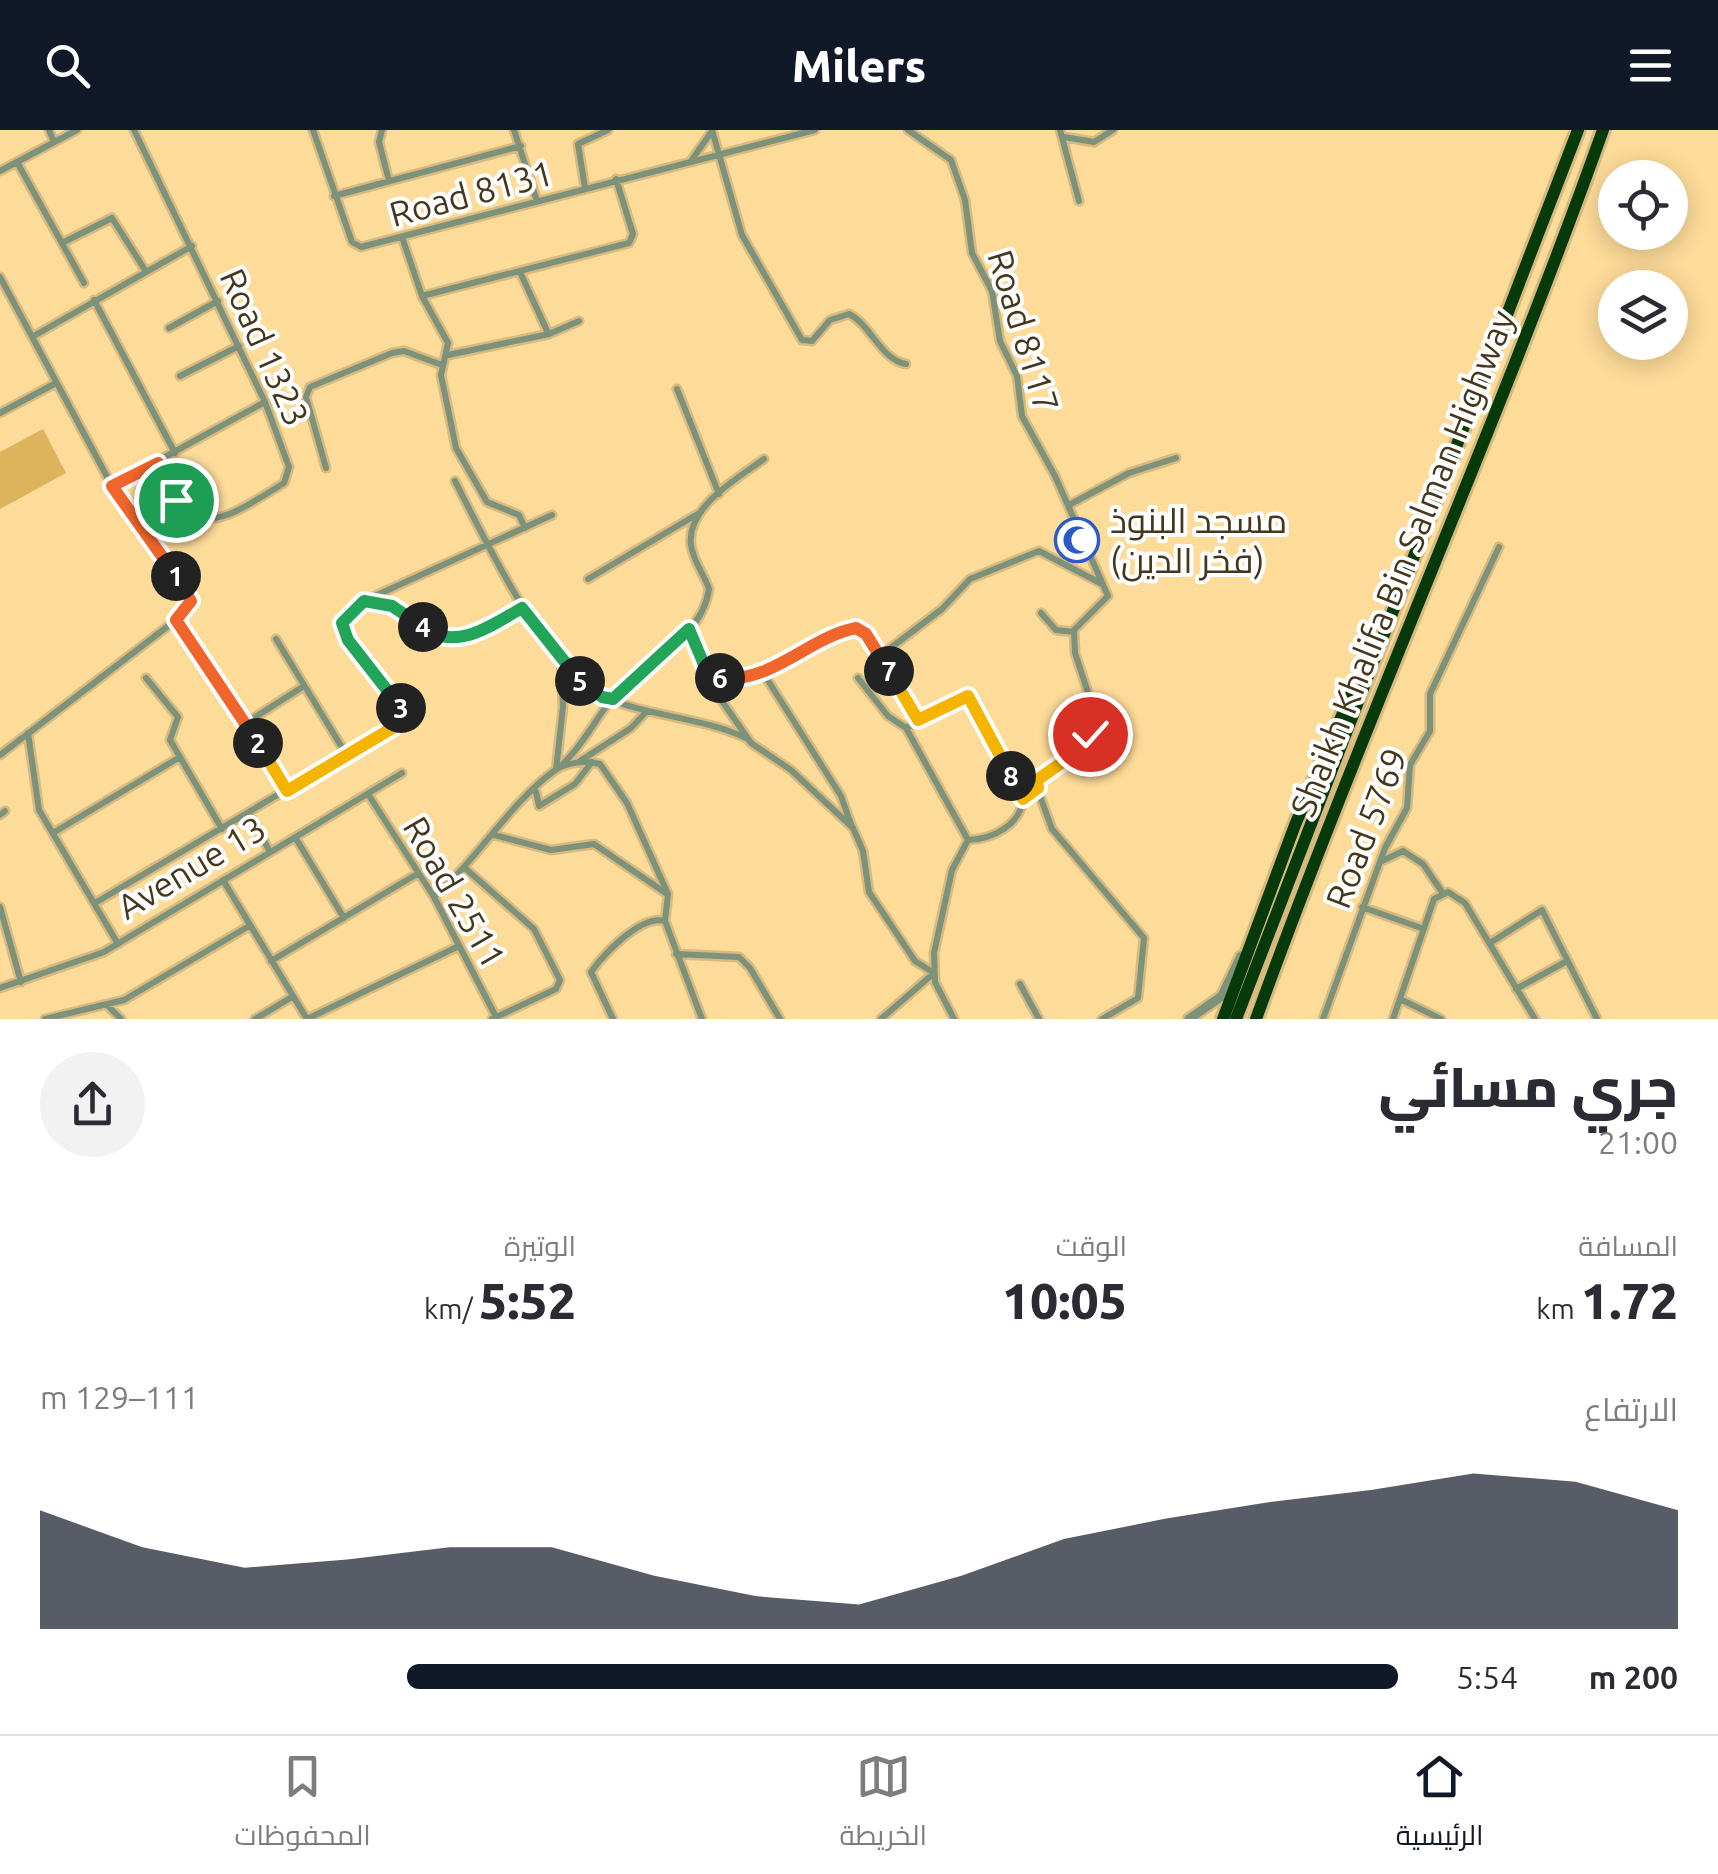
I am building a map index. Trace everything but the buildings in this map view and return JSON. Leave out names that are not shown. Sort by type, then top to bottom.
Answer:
[{"type":"highway","name":"Shaikh Khalifa Bin Salman Highway","points":[[1236,1019],[1578,130]]},
{"type":"highway","name":"Shaikh Khalifa Bin Salman Highway","points":[[1256,1019],[1334,810],[1518,360],[1603,130]]},
{"type":"highway","points":[[1223,1019],[1349,699],[1401,591]]},
{"type":"street","points":[[49,130],[54,142]]},
{"type":"street","points":[[0,170],[77,130]]},
{"type":"street","name":"Road 1323","points":[[134,130],[265,402],[289,476],[276,488],[230,514],[206,520],[184,510],[158,463]]},
{"type":"street","name":"Road 8131","points":[[313,130],[354,244],[369,246],[816,130]]},
{"type":"street","points":[[382,130],[379,137],[390,181]]},
{"type":"street","points":[[514,130],[537,201]]},
{"type":"street","name":"Road 8131","points":[[585,188],[578,144],[608,130]]},
{"type":"street","points":[[712,130],[742,235],[802,340],[812,341],[830,320],[848,314],[859,319],[894,361],[906,364]]},
{"type":"street","points":[[690,162],[712,130]]},
{"type":"street","name":"Road 8117","points":[[908,130],[951,160],[964,200],[972,253],[992,291],[1000,341],[1016,376],[1022,416],[1103,584]]},
{"type":"street","points":[[1062,133],[1094,142],[1113,130]]},
{"type":"street","points":[[1062,133],[1080,201]]},
{"type":"street","points":[[334,196],[521,146]]},
{"type":"street","points":[[17,162],[84,283]]},
{"type":"street","points":[[422,296],[632,241],[616,179]]},
{"type":"street","points":[[62,243],[112,218],[146,270]]},
{"type":"street","points":[[402,237],[422,296],[447,339],[448,355],[442,366],[460,454],[487,502],[519,515],[525,528]]},
{"type":"street","points":[[32,337],[192,246]]},
{"type":"street","points":[[520,272],[549,334]]},
{"type":"street","points":[[0,277],[112,486],[190,594],[189,608],[176,620],[0,755]]},
{"type":"street","points":[[94,300],[175,453]]},
{"type":"street","points":[[169,328],[218,301]]},
{"type":"street","points":[[448,355],[549,334],[579,321]]},
{"type":"street","points":[[180,376],[239,346]]},
{"type":"street","points":[[326,468],[306,397],[310,388],[392,353],[404,352],[442,366]]},
{"type":"street","points":[[0,413],[56,383]]},
{"type":"street","points":[[677,389],[718,494]]},
{"type":"street","points":[[112,486],[265,402]]},
{"type":"street","points":[[1068,505],[1129,472],[1176,458]]},
{"type":"street","points":[[588,579],[702,512],[718,494],[764,459]]},
{"type":"street","points":[[455,481],[522,608],[585,686],[648,711],[693,718],[748,739],[791,770],[853,828]]},
{"type":"street","points":[[434,897],[466,869],[493,834],[582,746],[613,699],[689,629],[709,588],[691,543],[702,512]]},
{"type":"street","points":[[95,903],[399,723],[398,703],[343,631],[345,616],[364,601],[552,515]]},
{"type":"street","name":"Road 5769","points":[[1323,1019],[1379,862],[1408,808],[1410,765],[1430,731],[1430,694],[1498,547]]},
{"type":"street","points":[[880,656],[942,609],[970,579],[1039,551],[1103,584],[1108,601],[1076,625],[1074,632],[1075,653],[1097,720],[1074,754],[1037,780],[1052,829],[1116,910],[1143,934],[1139,994],[1132,1003],[1102,1019]]},
{"type":"street","points":[[364,601],[392,606],[442,639],[480,632],[522,608]]},
{"type":"street","points":[[1041,613],[1056,630],[1074,632]]},
{"type":"street","points":[[176,620],[287,791]]},
{"type":"street","points":[[708,674],[735,679],[772,668],[850,628],[866,634],[918,720]]},
{"type":"street","points":[[689,629],[708,674],[748,739]]},
{"type":"street","points":[[276,640],[346,754]]},
{"type":"street","points":[[556,770],[563,707],[560,657]]},
{"type":"street","points":[[772,668],[767,679],[841,796],[863,852],[870,892],[915,962],[934,974]]},
{"type":"street","points":[[146,678],[178,717],[169,737],[222,828]]},
{"type":"street","points":[[858,678],[888,716],[906,728],[968,840]]},
{"type":"street","points":[[246,723],[304,686]]},
{"type":"street","points":[[906,728],[968,696],[1023,799],[1022,809],[1002,832],[968,840]]},
{"type":"street","points":[[556,770],[579,762],[631,728],[648,711]]},
{"type":"street","points":[[28,733],[35,800],[118,944]]},
{"type":"street","points":[[53,833],[180,757]]},
{"type":"street","points":[[579,762],[600,764],[627,803],[668,894],[664,920],[702,1019]]},
{"type":"street","points":[[536,791],[539,806],[575,784],[592,762]]},
{"type":"street","name":"Avenue 13","points":[[0,988],[69,967],[118,944],[402,774]]},
{"type":"street","points":[[1023,799],[1038,788]]},
{"type":"street","name":"Road 2511","points":[[368,794],[434,897],[494,1018],[556,989],[560,980],[534,929],[466,869]]},
{"type":"street","points":[[250,813],[270,852]]},
{"type":"street","points":[[493,834],[552,850],[594,844],[668,894]]},
{"type":"street","points":[[295,837],[344,918]]},
{"type":"street","points":[[954,1019],[934,974],[948,884],[968,840]]},
{"type":"street","points":[[1379,862],[1403,851],[1423,864],[1442,892],[1458,897],[1535,1019]]},
{"type":"street","points":[[271,962],[418,874]]},
{"type":"street","points":[[222,880],[307,1019],[459,946]]},
{"type":"street","points":[[1393,1019],[1434,899],[1442,892]]},
{"type":"street","points":[[0,908],[21,982]]},
{"type":"street","points":[[1362,908],[1424,929]]},
{"type":"street","points":[[1490,943],[1539,910],[1547,915],[1566,962],[1597,1019]]},
{"type":"street","points":[[613,1019],[591,972],[612,948],[649,922],[664,920]]},
{"type":"street","points":[[1190,1019],[1222,996],[1258,922]]},
{"type":"street","points":[[45,1019],[130,998],[249,926]]},
{"type":"street","points":[[0,948],[10,945]]},
{"type":"street","points":[[676,954],[738,956],[750,968],[776,1018]]},
{"type":"street","points":[[1516,988],[1566,962]]},
{"type":"street","points":[[882,1019],[934,974]]},
{"type":"street","points":[[1020,984],[1039,1019]]},
{"type":"street","points":[[255,1019],[292,996]]},
{"type":"street","points":[[1400,998],[1441,1019]]},
{"type":"street","points":[[107,1005],[121,1019]]},
{"type":"shaded area","points":[[43,429],[66,473],[0,509],[0,452]]},
{"type":"place","name":"مسجد البنوذ (فخر الدين)","points":[[1077,540]]},
{"type":"route","points":[[176,500],[158,463],[112,486],[190,594],[189,608],[176,620],[287,791],[394,727],[402,716],[398,703],[343,631],[345,616],[364,601],[392,606],[442,639],[480,632],[522,608],[585,686],[613,699],[689,629],[708,674],[735,679],[772,668],[856,628],[866,634],[918,720],[968,696],[1023,799],[1038,788],[1037,780],[1074,754],[1090,734]]}]
